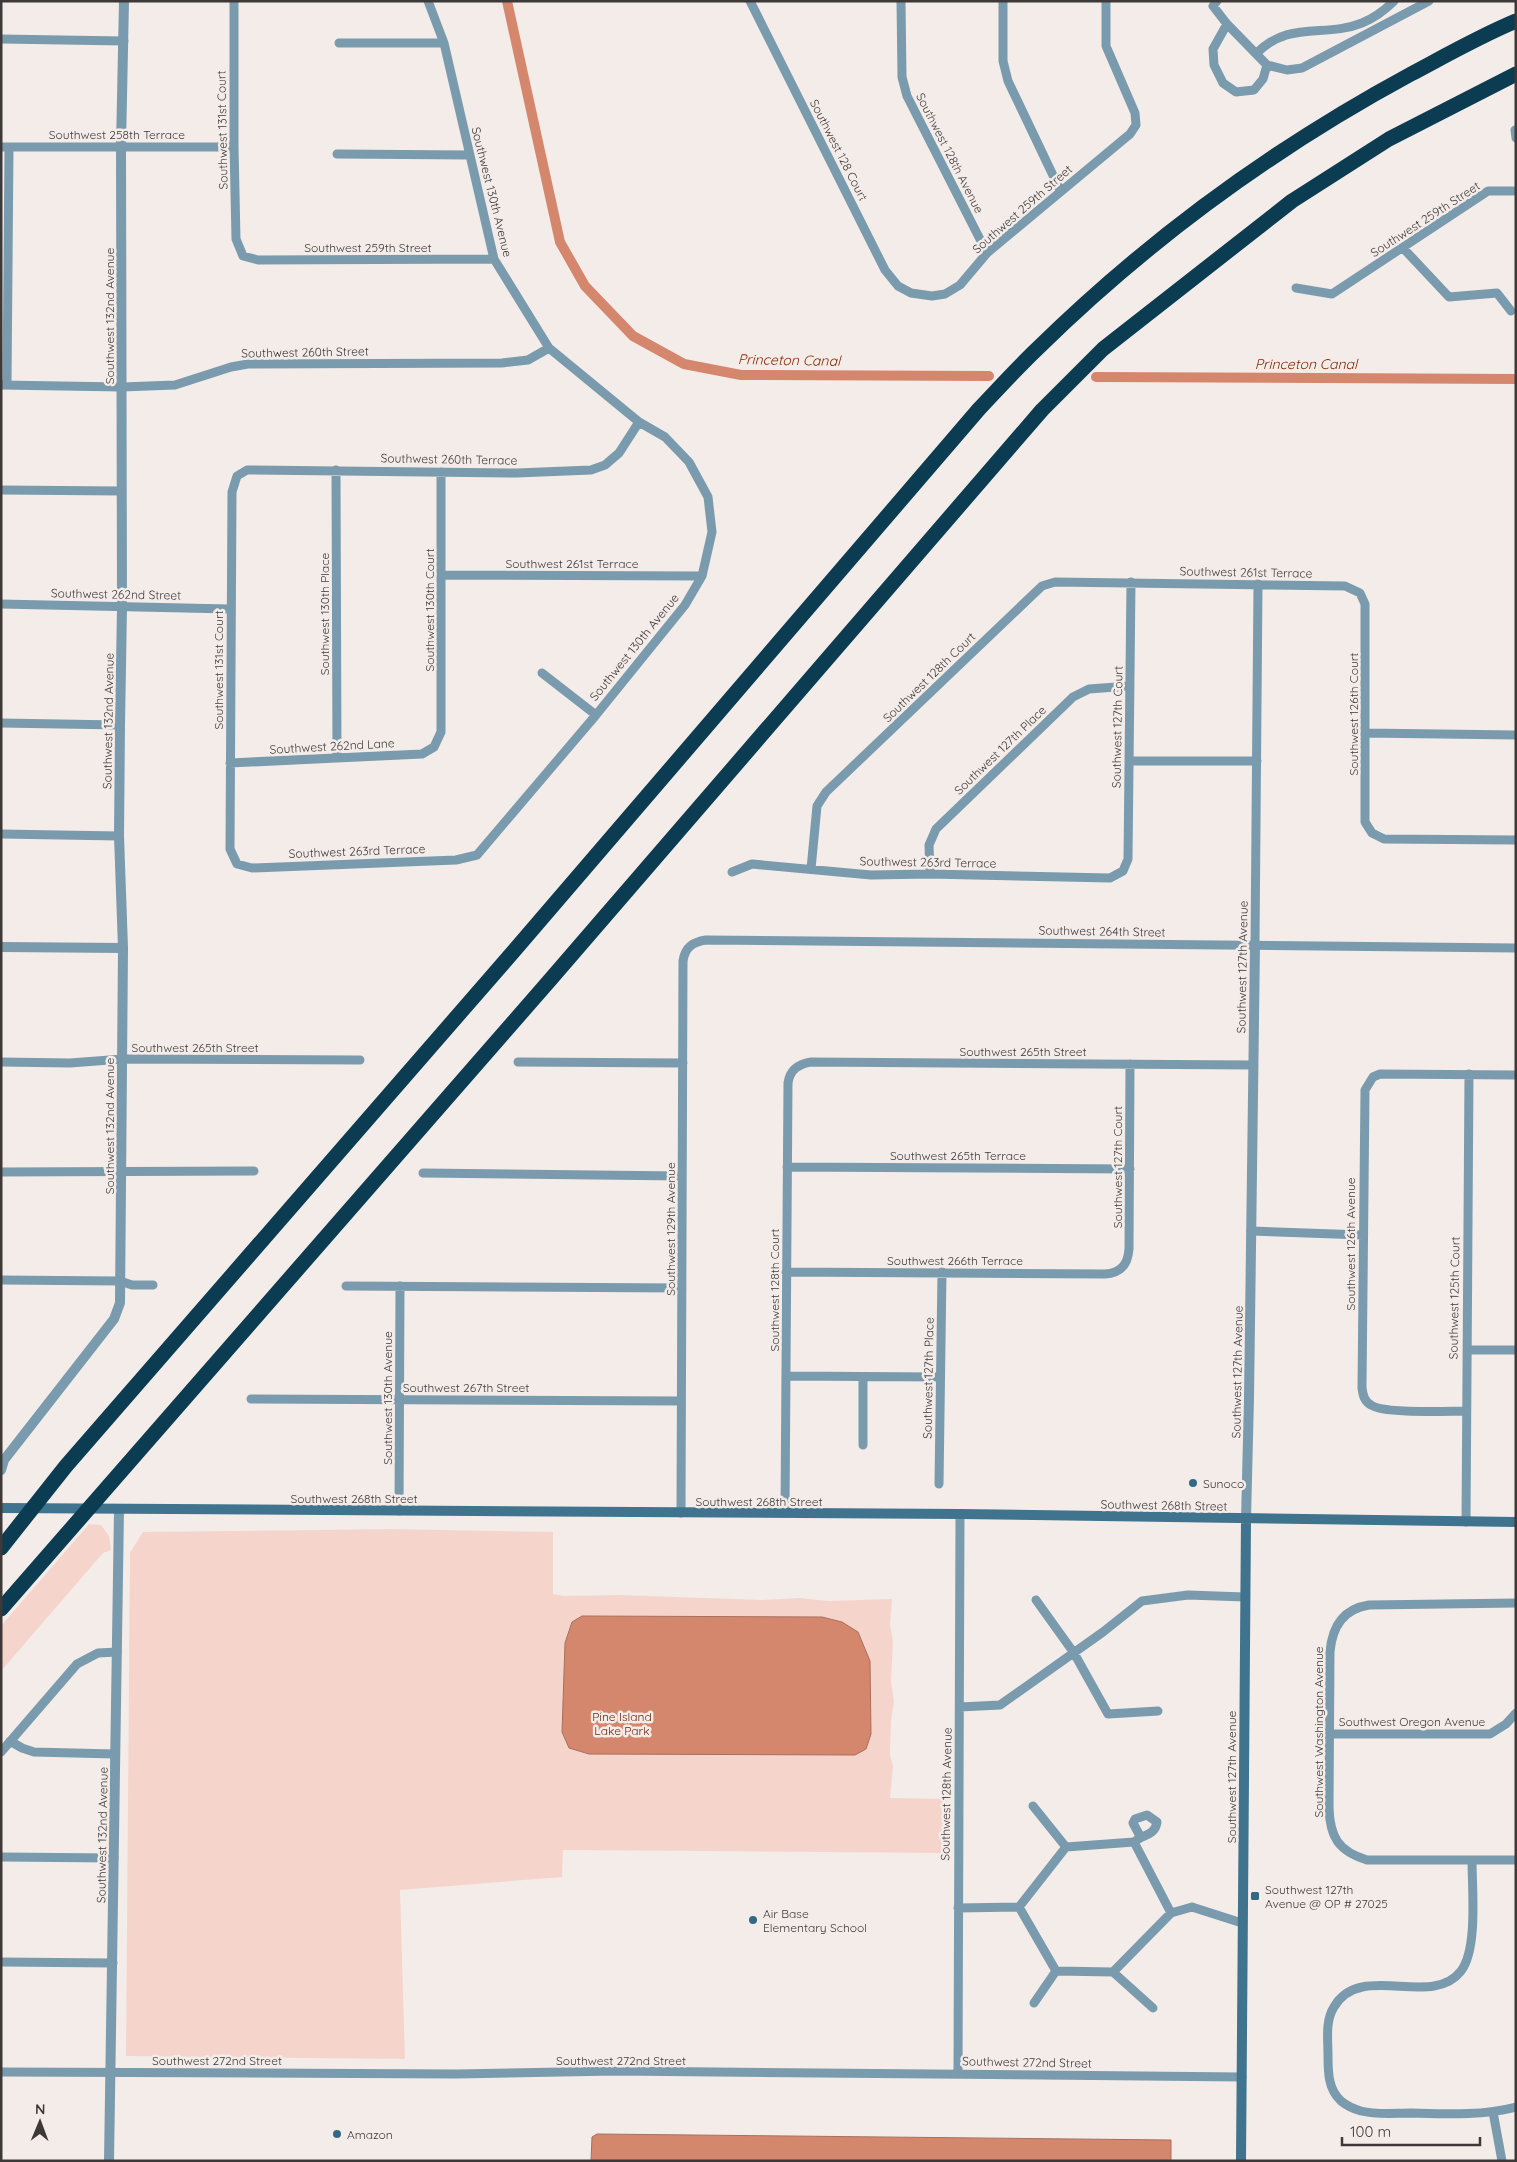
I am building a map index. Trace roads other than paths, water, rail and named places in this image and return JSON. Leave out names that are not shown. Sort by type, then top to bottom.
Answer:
[{"type":"highway","points":[[1,1548],[66,1466],[520,944],[979,409],[1037,349],[1129,265],[1252,171],[1317,128],[1381,90],[1516,21]]},
{"type":"highway","points":[[1,1609],[126,1468],[1042,410],[1103,349],[1292,201],[1390,139],[1516,74]]},
{"type":"main road","name":"Southwest 268th Street","points":[[1,1508],[960,1514],[1516,1522]]},
{"type":"main road","name":"Southwest 127th Avenue","points":[[1241,2161],[1246,1519]]},
{"type":"street","name":"Southwest 132nd Avenue","points":[[1,1470],[4,1460],[114,1319],[120,1303],[122,948],[119,836],[122,607],[122,146],[124,1]]},
{"type":"street","name":"Southwest 131st Court","points":[[234,1],[236,239],[243,256]]},
{"type":"street","name":"Southwest 130th Avenue","points":[[428,1],[444,43],[494,259],[549,348],[639,422],[666,437],[689,462],[708,497],[712,532],[702,576],[685,605],[477,855]]},
{"type":"street","name":"Southwest 128 Court","points":[[750,1],[885,270],[898,286],[919,296]]},
{"type":"street","name":"Southwest 128th Avenue","points":[[901,1],[902,77],[907,96],[987,253]]},
{"type":"street","points":[[1003,1],[1003,61],[1008,81],[1060,190]]},
{"type":"street","name":"Southwest 259th Street","points":[[919,296],[945,294],[960,285],[987,253],[1060,190],[1130,134],[1136,125],[1135,113],[1106,46],[1106,1]]},
{"type":"street","points":[[1256,54],[1273,39],[1286,34],[1361,24],[1376,16],[1394,1]]},
{"type":"street","points":[[1215,4],[1227,24],[1266,65],[1287,70],[1302,68],[1429,1]]},
{"type":"street","points":[[1227,24],[1213,48],[1214,65],[1223,83],[1236,92],[1254,90],[1263,80],[1266,65]]},
{"type":"street","points":[[1,39],[124,41]]},
{"type":"street","points":[[339,43],[444,43]]},
{"type":"street","points":[[4,385],[5,147]]},
{"type":"street","name":"Southwest 258th Terrace","points":[[5,147],[234,147]]},
{"type":"street","points":[[337,154],[469,155]]},
{"type":"street","name":"Southwest 259th Street","points":[[1296,288],[1332,294],[1488,191],[1516,191]]},
{"type":"street","points":[[1403,248],[1448,297],[1497,294],[1511,311]]},
{"type":"street","name":"Southwest 259th Street","points":[[243,256],[258,260],[494,259]]},
{"type":"street","name":"Southwest 260th Street","points":[[4,385],[122,387],[175,385],[231,367],[248,364],[502,362],[528,360],[549,348]]},
{"type":"street","name":"Southwest 260th Terrace","points":[[237,476],[247,470],[517,473],[591,470],[605,465],[619,453],[639,422]]},
{"type":"street","name":"Southwest 130th Place","points":[[336,470],[337,758]]},
{"type":"street","name":"Southwest 130th Court","points":[[434,747],[441,732],[441,472]]},
{"type":"street","name":"Southwest 131st Court","points":[[237,476],[232,492],[230,609],[230,849],[237,864]]},
{"type":"street","points":[[1,490],[121,491]]},
{"type":"street","name":"Southwest 261st Terrace","points":[[442,575],[702,576]]},
{"type":"street","name":"Southwest 128th Court","points":[[810,869],[817,806],[826,792],[1042,586],[1055,582],[1131,582]]},
{"type":"street","name":"Southwest 261st Terrace","points":[[1131,582],[1345,586],[1360,593]]},
{"type":"street","name":"Southwest 127th Court","points":[[1123,871],[1128,859],[1131,582]]},
{"type":"street","name":"Southwest 127th Avenue","points":[[1246,1519],[1255,944],[1258,584]]},
{"type":"street","name":"Southwest 126th Court","points":[[1360,593],[1365,604],[1365,822],[1372,833],[1384,839],[1516,840]]},
{"type":"street","name":"Southwest 262nd Street","points":[[1,604],[230,609]]},
{"type":"street","points":[[542,673],[596,714]]},
{"type":"street","name":"Southwest 127th Place","points":[[930,874],[928,845],[936,829],[1073,697],[1089,689],[1130,686]]},
{"type":"street","points":[[1,723],[120,725]]},
{"type":"street","points":[[1365,732],[1516,735]]},
{"type":"street","name":"Southwest 262nd Lane","points":[[230,763],[422,754],[434,747]]},
{"type":"street","points":[[1129,761],[1257,761]]},
{"type":"street","points":[[1,834],[119,836]]},
{"type":"street","name":"Southwest 263rd Terrace","points":[[237,864],[252,868],[456,860],[477,855]]},
{"type":"street","name":"Southwest 263rd Terrace","points":[[732,872],[752,864],[871,875],[930,874],[1110,878],[1123,871]]},
{"type":"street","name":"Southwest 264th Street","points":[[689,946],[706,940],[1516,948]]},
{"type":"street","name":"Southwest 129th Avenue","points":[[681,1513],[683,961],[689,946]]},
{"type":"street","points":[[1,947],[122,948]]},
{"type":"street","name":"Southwest 265th Street","points":[[1,1062],[70,1062],[122,1059],[360,1060]]},
{"type":"street","points":[[518,1062],[683,1063]]},
{"type":"street","name":"Southwest 265th Street","points":[[794,1069],[804,1063],[811,1062],[1253,1065]]},
{"type":"street","name":"Southwest 127th Court","points":[[1122,1268],[1126,1263],[1129,1249],[1130,1064]]},
{"type":"street","name":"Southwest 128th Court","points":[[785,1513],[788,1083],[794,1069]]},
{"type":"street","name":"Southwest 126th Avenue","points":[[1465,1411],[1383,1410],[1369,1404],[1364,1398],[1362,1388],[1364,1099],[1368,1084],[1373,1077],[1380,1074],[1469,1074]]},
{"type":"street","points":[[1469,1074],[1516,1075]]},
{"type":"street","name":"Southwest 125th Court","points":[[1466,1522],[1465,1411],[1469,1074]]},
{"type":"street","name":"Southwest 265th Terrace","points":[[787,1166],[1130,1169]]},
{"type":"street","points":[[1,1172],[254,1171]]},
{"type":"street","points":[[423,1174],[682,1176]]},
{"type":"street","points":[[1251,1231],[1363,1234]]},
{"type":"street","name":"Southwest 266th Terrace","points":[[786,1272],[1112,1274],[1122,1268]]},
{"type":"street","name":"Southwest 127th Place","points":[[939,1484],[942,1272]]},
{"type":"street","points":[[1,1280],[120,1282],[132,1285],[153,1285]]},
{"type":"street","points":[[346,1286],[682,1288]]},
{"type":"street","name":"Southwest 130th Avenue","points":[[398,1511],[400,1286]]},
{"type":"street","points":[[1466,1350],[1516,1350]]},
{"type":"street","points":[[786,1376],[940,1377]]},
{"type":"street","points":[[863,1377],[863,1445]]},
{"type":"street","name":"Southwest 267th Street","points":[[251,1398],[681,1401]]},
{"type":"street","name":"Southwest 132nd Avenue","points":[[110,2161],[118,1510]]},
{"type":"street","name":"Southwest 128th Avenue","points":[[958,2074],[960,1514]]},
{"type":"street","points":[[960,1707],[1000,1705],[1074,1653],[1142,1601],[1188,1595],[1245,1596]]},
{"type":"street","points":[[1036,1600],[1074,1653],[1108,1714],[1158,1711]]},
{"type":"street","name":"Southwest Washington Avenue","points":[[1516,1603],[1369,1604],[1359,1606],[1345,1614],[1333,1631],[1331,1642],[1330,1734],[1330,1820],[1332,1831],[1342,1848],[1357,1857],[1376,1860],[1516,1860]]},
{"type":"street","points":[[1,1752],[80,1661],[98,1653],[117,1652]]},
{"type":"street","name":"Southwest Oregon Avenue","points":[[1330,1734],[1490,1734],[1506,1724],[1516,1713]]},
{"type":"street","points":[[10,1741],[27,1750],[43,1753],[115,1754]]},
{"type":"street","points":[[1033,1806],[1066,1847]]},
{"type":"street","points":[[958,1908],[1019,1906],[1066,1847],[1137,1839],[1171,1913]]},
{"type":"street","points":[[1,1858],[114,1858]]},
{"type":"street","points":[[1472,1860],[1471,1947],[1466,1964],[1452,1981],[1440,1985],[1375,1986],[1363,1987],[1347,1992],[1329,2017],[1328,2077],[1331,2086],[1341,2101],[1363,2111],[1448,2114],[1493,2112],[1516,2107]]},
{"type":"street","points":[[1019,1906],[1056,1971]]},
{"type":"street","points":[[1113,1972],[1171,1913],[1192,1907],[1242,1923]]},
{"type":"street","points":[[1,1962],[113,1963]]},
{"type":"street","points":[[1056,1971],[1113,1972],[1154,2008]]},
{"type":"street","points":[[1034,2002],[1056,1971]]},
{"type":"street","name":"Southwest 272nd Street","points":[[1,2072],[457,2074],[625,2072],[1242,2077]]},
{"type":"street","points":[[1493,2112],[1502,2161]]},
{"type":"waterway","name":"Princeton Canal","points":[[507,1],[560,242],[585,286],[633,336],[684,364],[741,375],[989,376]]},
{"type":"waterway","name":"Princeton Canal","points":[[1096,377],[1516,379]]},
{"type":"place","name":"Sunoco","points":[[1193,1483]]},
{"type":"place","name":"Southwest 127th Avenue @ OP # 27025","points":[[1255,1896]]},
{"type":"place","name":"Air Base Elementary School","points":[[753,1920]]},
{"type":"place","name":"Amazon","points":[[337,2134]]},
{"type":"park label","name":"Pine Island Lake Park","points":[[622,1723]]}]
